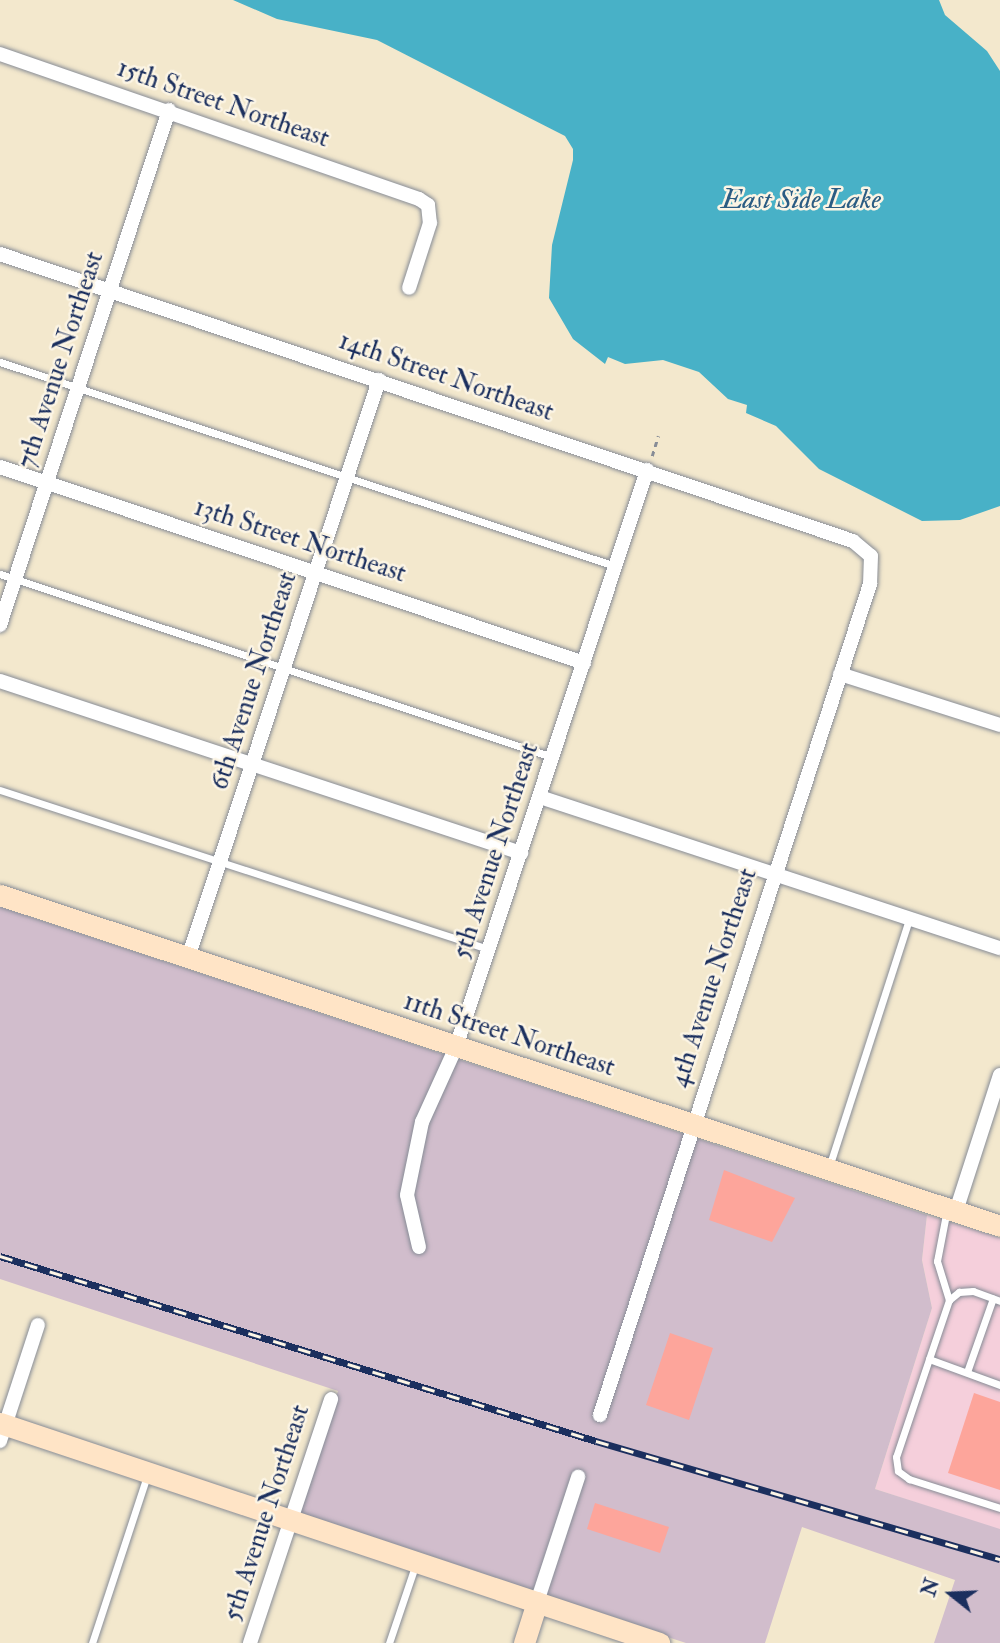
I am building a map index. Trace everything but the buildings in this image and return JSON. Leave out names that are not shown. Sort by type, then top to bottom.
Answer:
[{"type":"street","name":"15th Street Northeast","points":[[0,54],[169,110],[428,205],[430,223],[408,288]]},
{"type":"street","name":"7th Avenue Northeast","points":[[0,625],[169,110]]},
{"type":"street","name":"14th Street Northeast","points":[[0,254],[853,541],[871,556]]},
{"type":"street","name":"6th Avenue Northeast","points":[[188,958],[379,380]]},
{"type":"street","name":"13th Street Northeast","points":[[0,467],[584,663]]},
{"type":"street","name":"5th Avenue Northeast","points":[[419,1247],[407,1195],[422,1122],[456,1047],[647,470]]},
{"type":"street","name":"4th Avenue Northeast","points":[[600,1415],[870,584],[871,556]]},
{"type":"street","points":[[841,674],[1000,725]]},
{"type":"street","points":[[0,681],[521,853]]},
{"type":"street","points":[[540,797],[1000,948]]},
{"type":"street","name":"11th Street Northeast","points":[[0,895],[1000,1226]]},
{"type":"street","points":[[951,1210],[1000,1075]]},
{"type":"street","points":[[38,1325],[2,1429],[149,1472],[659,1643]]},
{"type":"street","name":"5th Avenue Northeast","points":[[250,1643],[331,1399]]},
{"type":"street","points":[[524,1643],[578,1477]]},
{"type":"lane","points":[[0,362],[616,566]]},
{"type":"lane","points":[[0,574],[553,757]]},
{"type":"lane","points":[[0,790],[489,949]]},
{"type":"lane","points":[[828,1170],[909,918]]},
{"type":"lane","points":[[949,1300],[937,1261],[951,1210]]},
{"type":"lane","points":[[967,1372],[996,1300],[973,1291],[959,1292],[949,1300],[895,1457],[898,1471],[909,1479],[1000,1508]]},
{"type":"lane","points":[[929,1359],[1000,1385]]},
{"type":"lane","points":[[92,1643],[149,1472]]},
{"type":"lane","points":[[389,1643],[416,1562]]},
{"type":"path","points":[[647,470],[658,436]]},
{"type":"shaded area","points":[[0,907],[927,1215],[922,1260],[932,1308],[875,1489],[1000,1529],[1000,1643],[934,1643],[955,1580],[802,1527],[765,1643],[686,1643],[297,1516],[338,1391],[0,1279]]},
{"type":"shaded area","points":[[927,1215],[1000,1238],[1000,1530],[875,1489],[932,1308],[922,1260]]},
{"type":"water","name":"East Side Lake","points":[[233,0],[939,0],[945,15],[987,51],[1000,71],[1000,506],[960,520],[922,521],[819,469],[776,426],[746,413],[747,405],[728,399],[699,372],[663,360],[625,364],[608,357],[605,364],[573,339],[549,298],[552,245],[573,160],[573,149],[565,136],[377,40],[277,19]]},
{"type":"railway","points":[[0,1256],[596,1441],[1000,1559]]}]
